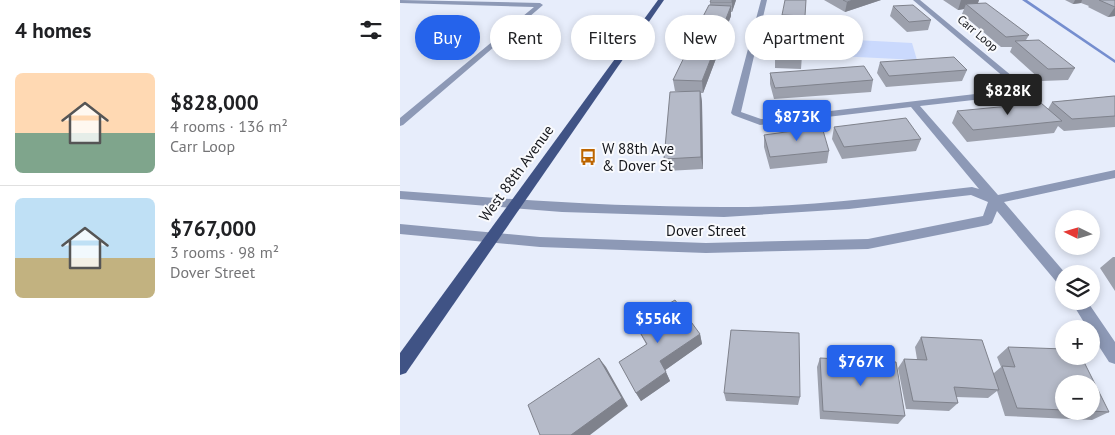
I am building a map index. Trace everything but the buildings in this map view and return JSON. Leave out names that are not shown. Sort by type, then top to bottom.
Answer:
[{"type":"main road","name":"West 88th Avenue","points":[[400,368],[490,238],[661,0]]},
{"type":"street","points":[[400,0],[540,5],[400,123]]},
{"type":"street","name":"Carr Loop","points":[[764,0],[736,113],[760,122],[1026,91],[916,0]]},
{"type":"street","points":[[912,103],[1055,270]]},
{"type":"street","points":[[998,204],[1115,174]]},
{"type":"street","name":"Dover Street","points":[[400,195],[562,208],[724,212],[848,205],[972,191],[998,204],[988,220],[868,244],[706,248],[540,242],[400,229]]},
{"type":"street","points":[[1084,310],[1115,356]]},
{"type":"shaded area","points":[[863,40],[912,43],[917,60],[863,57]]},
{"type":"waterway","points":[[1024,0],[1115,62]]},
{"type":"place","name":"W 88th Ave & Dover St","points":[[588,157]]}]
